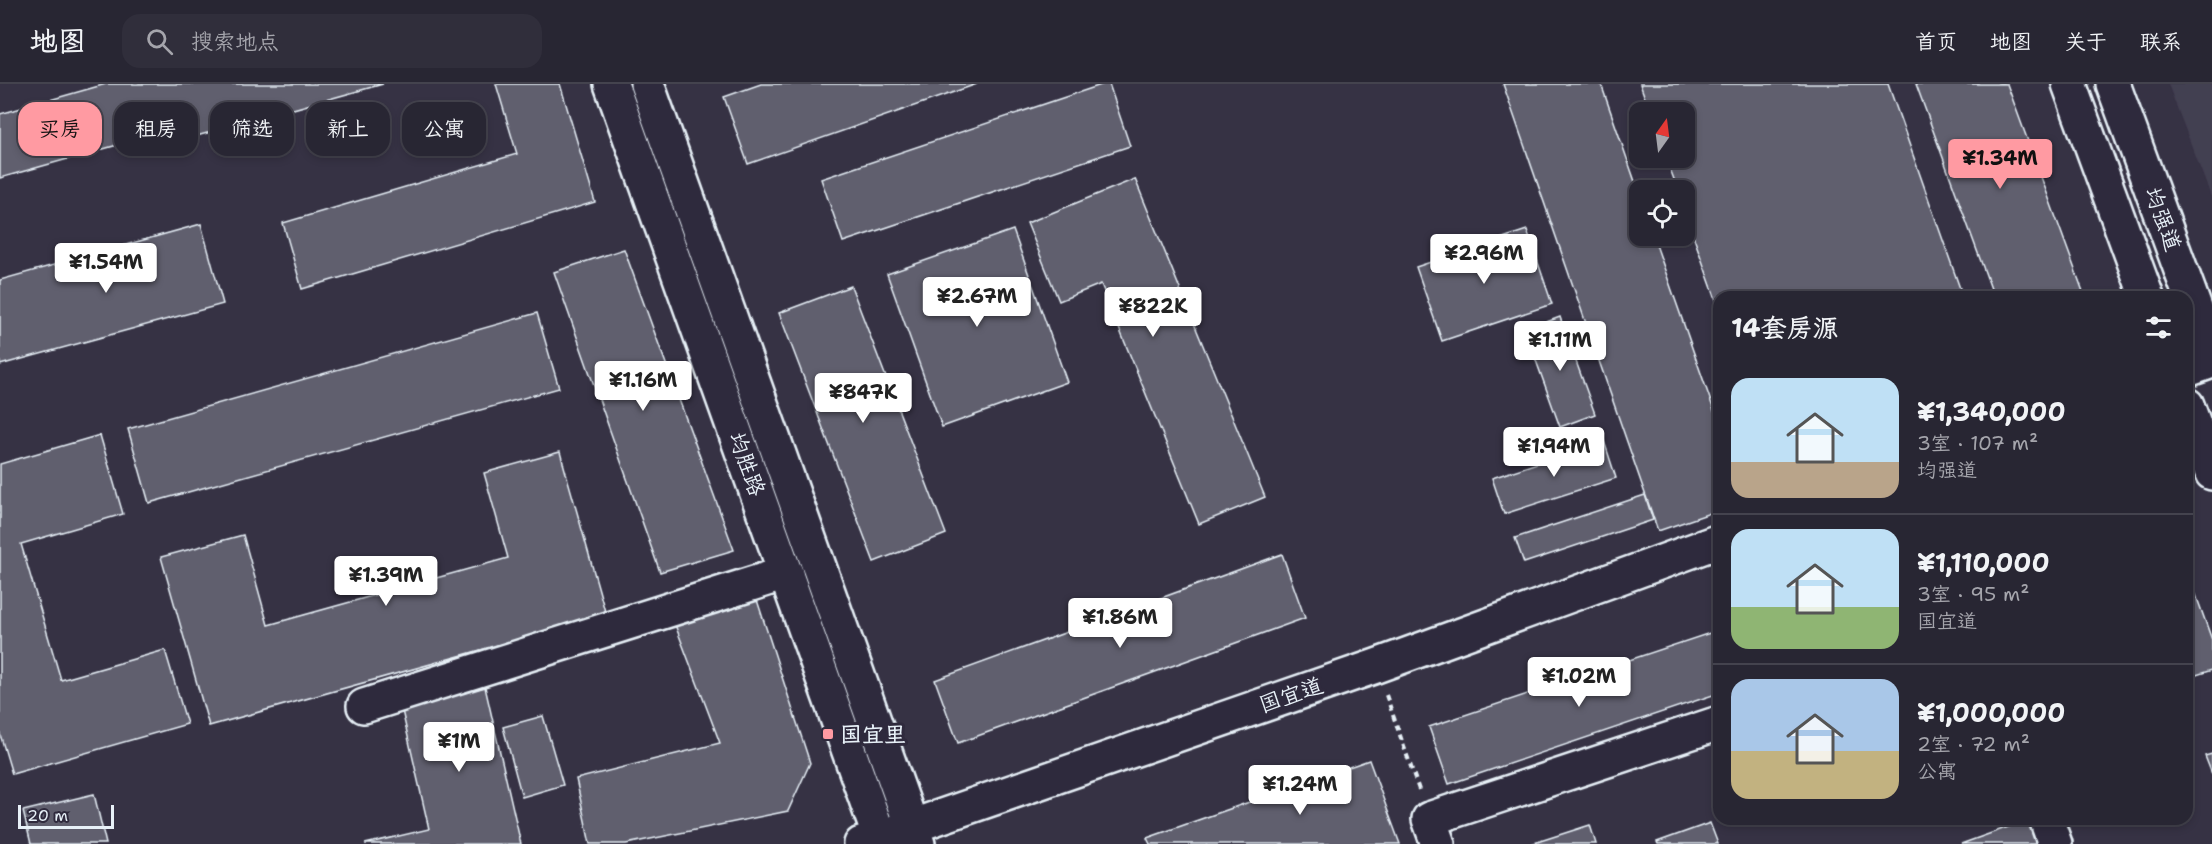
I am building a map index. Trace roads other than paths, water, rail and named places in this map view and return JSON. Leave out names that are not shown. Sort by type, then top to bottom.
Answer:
[{"type":"street","name":"均胜路","points":[[611,84],[786,573],[875,842]]},
{"type":"street","name":"均胜路","points":[[647,84],[914,836]]},
{"type":"street","name":"均强道","points":[[2069,84],[2145,291]]},
{"type":"street","name":"均强道","points":[[2113,84],[2189,291]]},
{"type":"street","name":"均强道","points":[[2193,303],[2212,355]]},
{"type":"street","points":[[2193,368],[2212,361]]},
{"type":"street","points":[[2193,421],[2212,473]]},
{"type":"street","name":"国宜道","points":[[875,842],[914,836],[1713,543]]},
{"type":"street","points":[[364,706],[786,573]]},
{"type":"street","points":[[1434,831],[1713,725]]},
{"type":"street","points":[[2048,825],[2055,844]]},
{"type":"place","name":"国宜里","points":[[828,734]]}]
